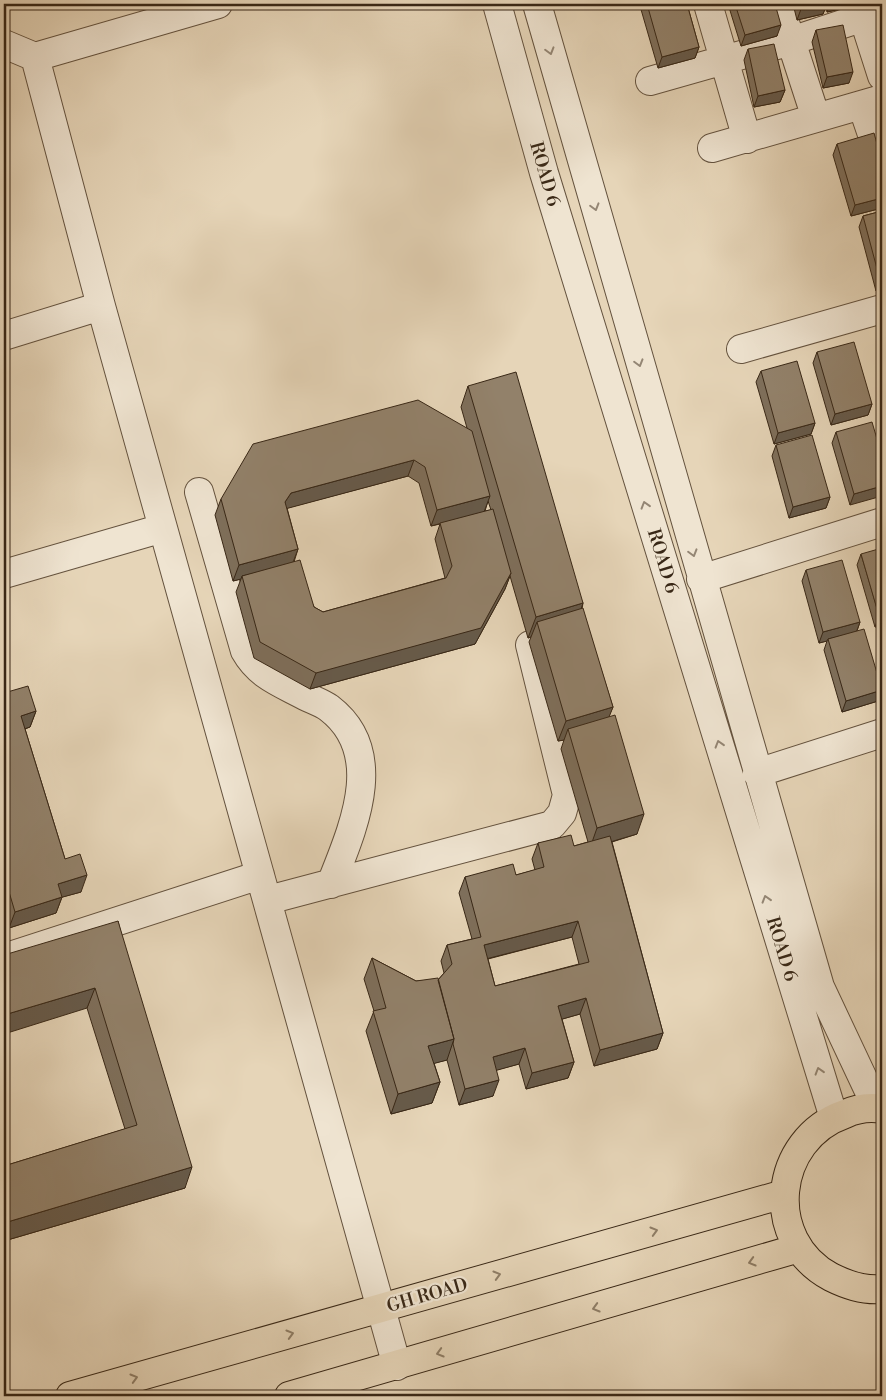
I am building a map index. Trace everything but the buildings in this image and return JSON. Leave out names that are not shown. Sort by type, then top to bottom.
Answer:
[{"type":"main road","points":[[880,1108],[854,1110],[834,1118],[814,1131],[799,1149],[788,1171],[784,1194],[785,1213],[790,1231],[799,1248],[820,1271],[848,1286],[881,1293]]},
{"type":"main road","name":"GH ROAD","points":[[70,1396],[784,1194]]},
{"type":"main road","points":[[289,1396],[799,1248]]},
{"type":"street","points":[[4,44],[35,57],[218,4]]},
{"type":"street","name":"ROAD 6","points":[[497,4],[546,183],[834,1118]]},
{"type":"street","name":"ROAD 6","points":[[537,4],[820,987],[880,1108]]},
{"type":"street","points":[[708,4],[747,138]]},
{"type":"street","points":[[779,4],[816,118]]},
{"type":"street","points":[[650,81],[724,58],[791,41],[868,10],[882,76]]},
{"type":"street","points":[[35,57],[100,306],[268,900],[397,1366]]},
{"type":"street","points":[[712,148],[872,102],[882,164]]},
{"type":"street","points":[[4,336],[100,306]]},
{"type":"street","points":[[741,350],[882,309]]},
{"type":"street","points":[[200,492],[245,651],[253,666],[329,708],[346,726],[357,746],[360,766],[357,814],[331,884]]},
{"type":"street","points":[[701,579],[882,522]]},
{"type":"street","points":[[4,574],[163,528]]},
{"type":"street","points":[[268,900],[537,831],[552,825],[562,813],[567,795],[530,645]]},
{"type":"street","points":[[757,773],[882,733]]},
{"type":"street","points":[[4,958],[260,875]]}]
